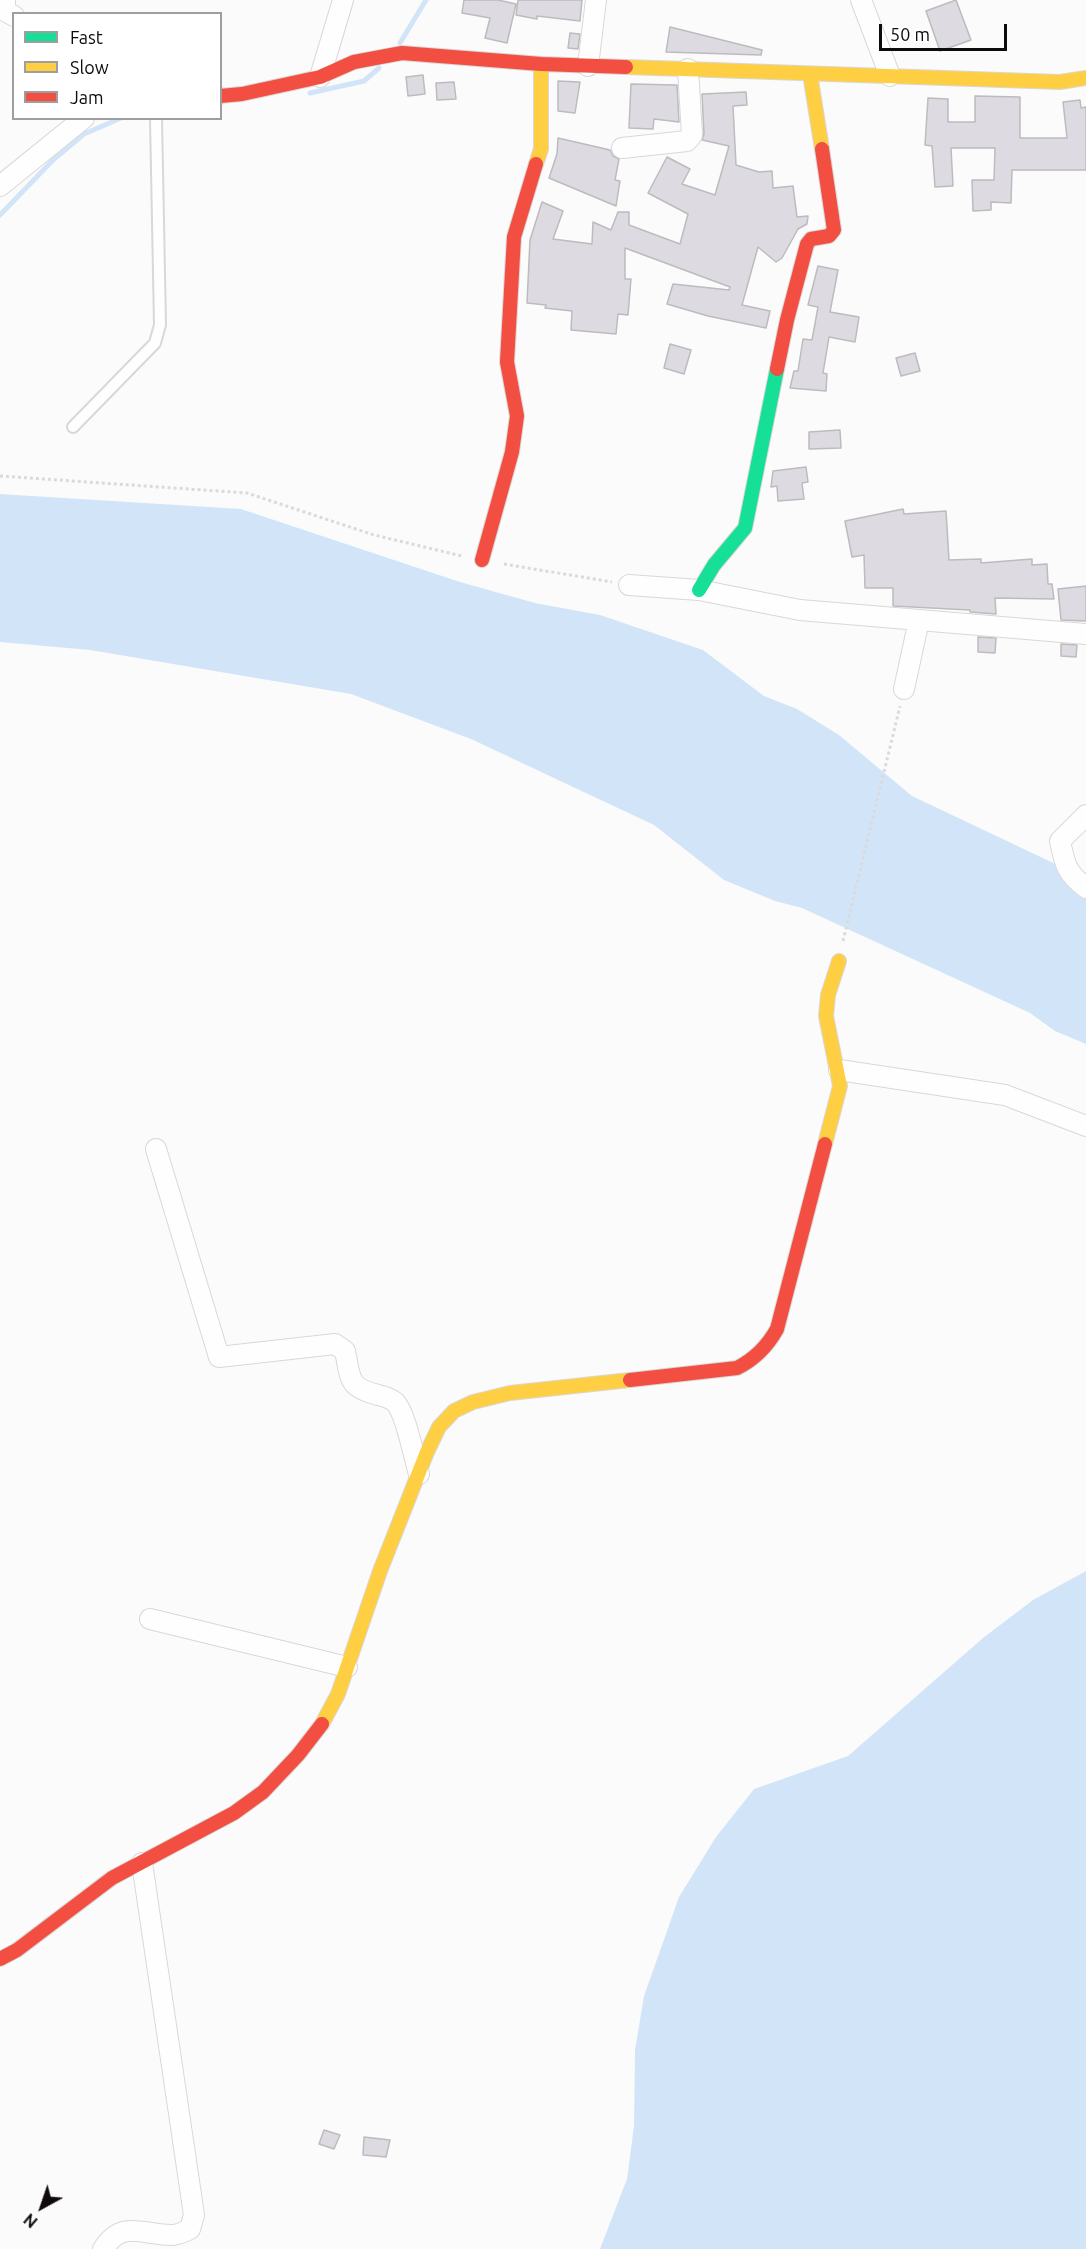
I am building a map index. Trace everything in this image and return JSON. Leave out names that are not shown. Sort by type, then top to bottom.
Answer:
[{"type":"street","points":[[5,0],[5,11],[12,15]]},
{"type":"street","points":[[320,77],[343,0]]},
{"type":"street","points":[[588,66],[596,0]]},
{"type":"street","points":[[861,0],[890,76]]},
{"type":"street","points":[[222,96],[242,94],[320,77],[354,62],[402,53],[588,66],[1060,82],[1086,78]]},
{"type":"street","points":[[482,560],[512,452],[517,416],[507,362],[514,237],[541,149],[541,64]]},
{"type":"street","points":[[621,148],[687,141],[692,135],[688,69]]},
{"type":"street","points":[[699,590],[705,574],[734,544],[745,528],[787,320],[807,244],[811,239],[829,236],[834,230],[810,74]]},
{"type":"street","points":[[0,186],[82,120]]},
{"type":"street","points":[[629,585],[699,590],[800,610],[1086,634]]},
{"type":"street","points":[[904,689],[919,620]]},
{"type":"street","points":[[1086,815],[1060,841],[1066,869],[1086,888]]},
{"type":"street","points":[[0,1959],[17,1950],[112,1878],[234,1813],[263,1792],[298,1755],[325,1720],[338,1694],[380,1571],[419,1474],[439,1427],[454,1412],[473,1402],[510,1393],[737,1368],[748,1364],[770,1343],[777,1329],[840,1086],[839,1070],[826,1016],[828,996],[838,961]]},
{"type":"street","points":[[839,1070],[1005,1095],[1086,1126]]},
{"type":"street","points":[[156,1149],[219,1358],[335,1344],[345,1351],[351,1381],[360,1391],[382,1396],[395,1402],[405,1421],[419,1474]]},
{"type":"street","points":[[150,1618],[347,1668]]},
{"type":"street","points":[[102,2249],[110,2238],[124,2230],[174,2236],[190,2229],[194,2215],[142,1863]]},
{"type":"lane","points":[[73,427],[155,343],[160,326],[157,280],[156,121]]},
{"type":"path","points":[[0,476],[247,493],[374,535],[482,560],[629,585]]},
{"type":"path","points":[[838,961],[904,689]]},
{"type":"water","points":[[0,494],[241,509],[460,582],[535,603],[600,615],[703,650],[764,696],[797,709],[839,735],[912,796],[1066,869],[1086,874],[1086,1044],[1055,1031],[1030,1013],[802,908],[775,901],[724,880],[654,825],[471,739],[351,694],[90,650],[0,642]]},
{"type":"water","points":[[1086,1571],[1086,2249],[600,2249],[627,2179],[634,2126],[635,2050],[644,1996],[679,1897],[716,1837],[754,1789],[848,1756],[983,1638],[1033,1600]]},
{"type":"building","points":[[464,0],[498,0],[516,4],[507,43],[485,38],[490,18],[462,13]]},
{"type":"building","points":[[518,0],[582,0],[580,21],[537,16],[537,19],[516,15]]},
{"type":"building","points":[[956,0],[971,40],[940,51],[926,11]]},
{"type":"building","points":[[670,27],[762,50],[761,55],[666,52]]},
{"type":"building","points":[[570,33],[580,34],[578,49],[568,48]]},
{"type":"building","points":[[423,75],[425,94],[408,96],[406,77]]},
{"type":"building","points":[[558,81],[580,82],[575,113],[558,111]]},
{"type":"building","points":[[454,82],[456,99],[437,100],[436,83]]},
{"type":"building","points":[[631,84],[677,85],[679,122],[654,119],[653,129],[629,128]]},
{"type":"building","points":[[746,92],[747,105],[733,106],[736,165],[759,172],[772,171],[773,188],[793,186],[797,217],[808,216],[807,224],[798,229],[782,258],[776,262],[758,247],[742,305],[770,311],[766,328],[708,316],[667,304],[673,284],[729,290],[730,287],[625,248],[625,279],[631,279],[628,315],[618,314],[616,334],[571,330],[572,311],[527,303],[530,240],[542,202],[563,211],[553,239],[592,244],[593,222],[611,230],[618,212],[629,212],[629,225],[680,244],[688,214],[648,193],[667,157],[690,169],[682,184],[715,195],[729,146],[702,140],[704,134],[702,94]]},
{"type":"building","points":[[975,96],[1020,97],[1020,138],[1067,138],[1063,102],[1080,100],[1081,108],[1086,107],[1086,170],[1012,170],[1011,203],[991,202],[991,210],[973,211],[972,180],[994,180],[995,148],[951,148],[953,186],[935,187],[932,146],[925,145],[928,98],[948,99],[948,122],[975,122]]},
{"type":"building","points":[[558,138],[610,150],[613,156],[619,159],[615,180],[620,181],[616,206],[549,178],[557,154]]},
{"type":"building","points":[[818,266],[838,270],[830,312],[859,317],[855,342],[829,337],[823,373],[827,374],[826,391],[790,388],[794,371],[798,371],[803,339],[812,340],[818,307],[808,305]]},
{"type":"building","points":[[670,344],[691,350],[684,374],[664,368]]},
{"type":"building","points":[[915,353],[920,371],[901,376],[896,358]]},
{"type":"building","points":[[840,430],[841,448],[809,449],[809,432]]},
{"type":"building","points":[[806,467],[808,482],[802,483],[804,499],[778,501],[777,486],[771,487],[773,471]]},
{"type":"building","points":[[903,509],[904,514],[946,511],[949,560],[981,559],[981,563],[1032,559],[1032,565],[1047,564],[1048,584],[1052,584],[1054,599],[995,598],[996,614],[970,612],[970,610],[893,606],[893,588],[865,588],[864,555],[852,557],[845,521]]},
{"type":"building","points":[[1086,586],[1086,621],[1061,620],[1058,589]]},
{"type":"building","points":[[978,637],[996,638],[995,653],[978,652]]},
{"type":"building","points":[[1061,644],[1077,645],[1076,657],[1061,656]]},
{"type":"building","points":[[324,2130],[340,2135],[334,2149],[319,2144]]},
{"type":"building","points":[[364,2137],[390,2140],[386,2157],[363,2155]]},
{"type":"waterway","points":[[400,43],[426,0]]},
{"type":"waterway","points":[[310,93],[364,81],[379,68]]},
{"type":"waterway","points":[[0,215],[53,160],[84,134],[116,120]]},
{"type":"traffic: fast","points":[[699,590],[714,565],[745,528],[777,369]]},
{"type":"traffic: slow","points":[[536,164],[541,149],[541,64]]},
{"type":"traffic: slow","points":[[626,67],[1060,82],[1086,78]]},
{"type":"traffic: slow","points":[[810,74],[822,149]]},
{"type":"traffic: slow","points":[[825,1144],[840,1086],[826,1016],[828,995],[839,961]]},
{"type":"traffic: slow","points":[[322,1724],[338,1694],[380,1571],[439,1427],[454,1411],[473,1402],[510,1393],[630,1380]]},
{"type":"traffic: jam","points":[[222,96],[242,94],[320,77],[354,62],[402,53],[541,64],[626,67]]},
{"type":"traffic: jam","points":[[777,369],[807,244],[811,239],[829,236],[834,230],[822,149]]},
{"type":"traffic: jam","points":[[482,560],[512,452],[517,416],[507,362],[514,237],[536,164]]},
{"type":"traffic: jam","points":[[630,1380],[737,1368],[765,1347],[777,1329],[825,1144]]},
{"type":"traffic: jam","points":[[0,1959],[17,1950],[112,1878],[234,1813],[263,1792],[298,1755],[322,1724]]}]
